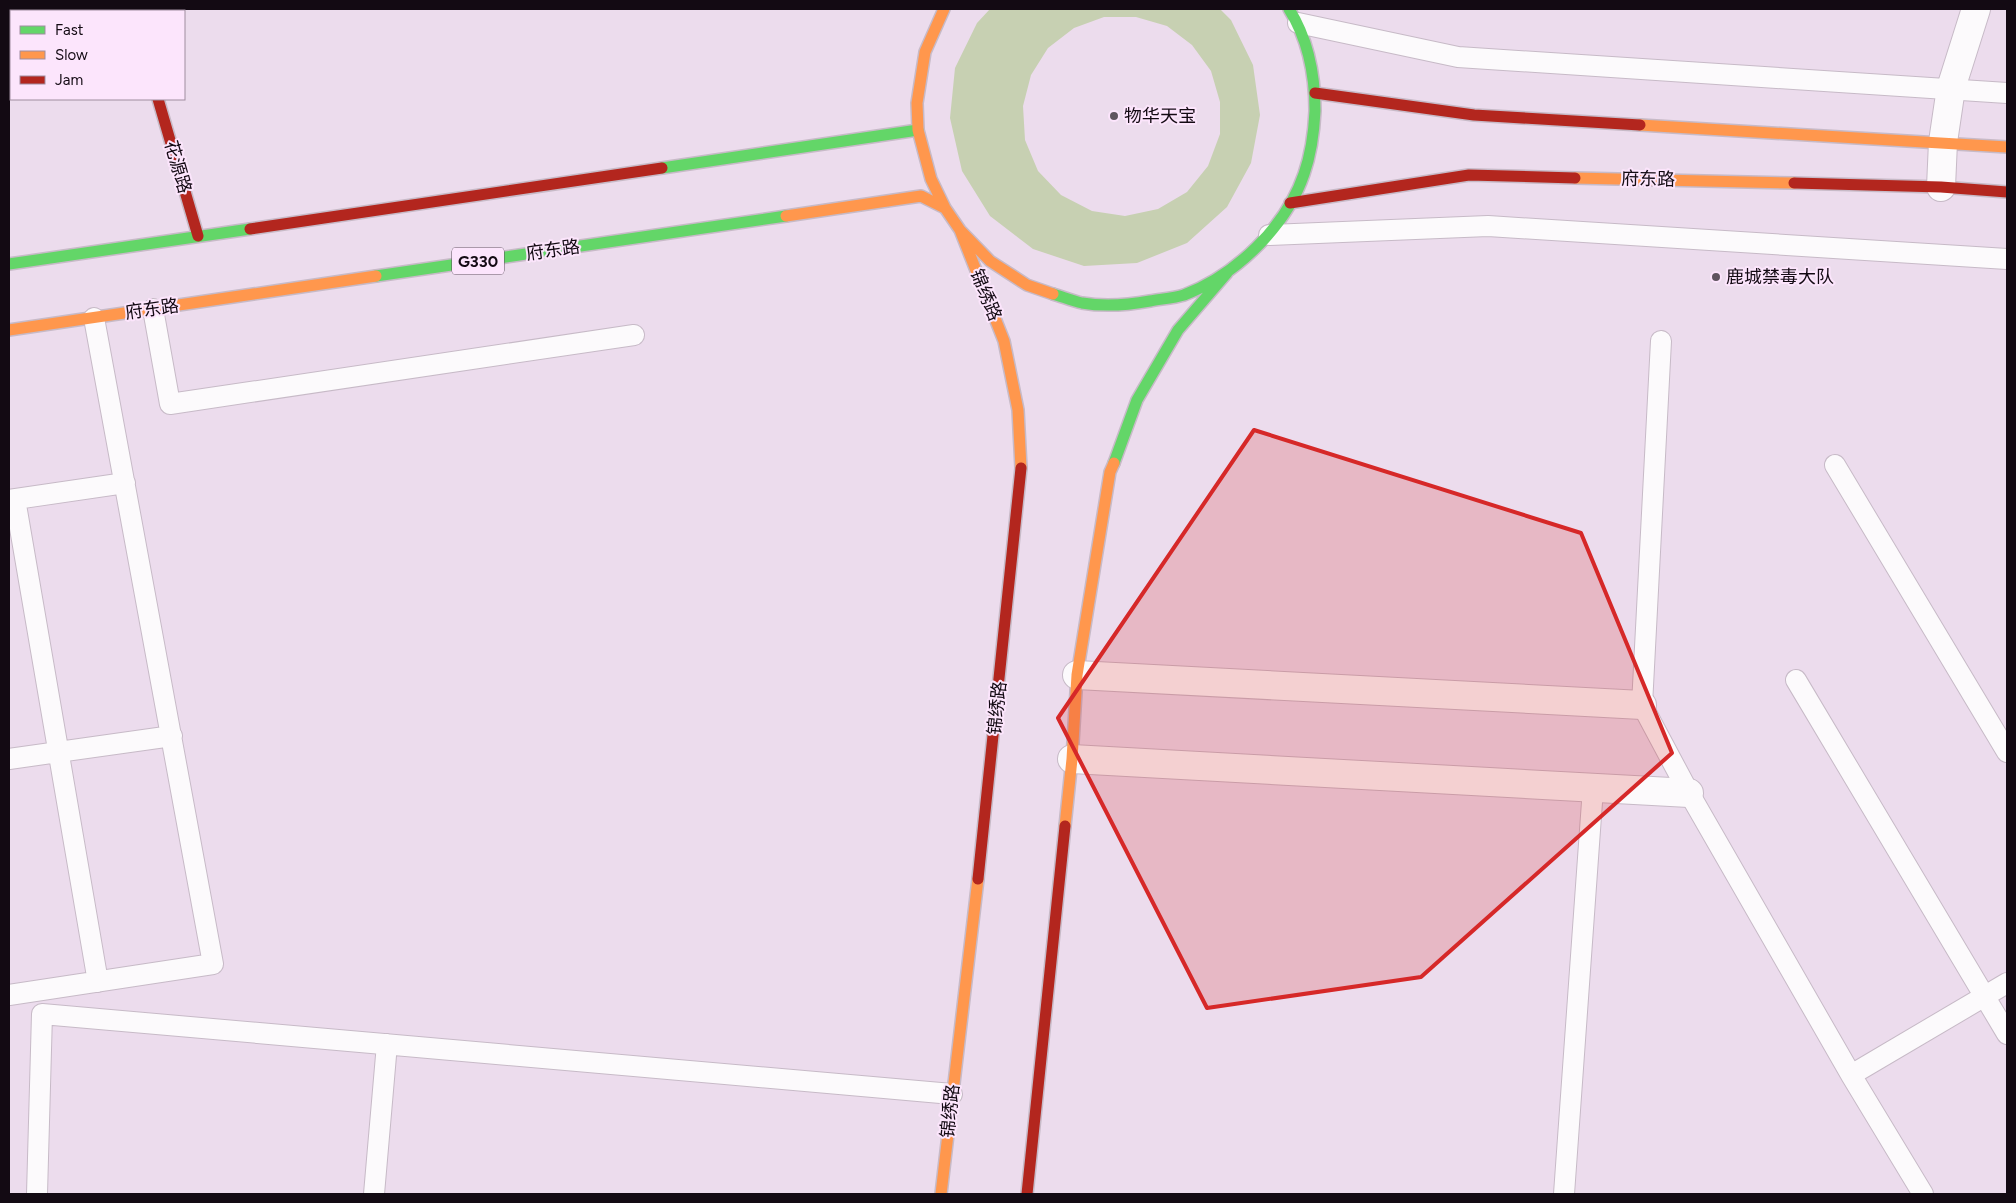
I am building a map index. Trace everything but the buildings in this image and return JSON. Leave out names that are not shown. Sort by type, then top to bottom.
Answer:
[{"type":"main road","points":[[944,9],[925,52],[917,103],[918,130],[931,179],[945,208],[960,230],[990,261],[1027,285],[1082,303],[1122,306],[1183,295],[1227,273]]},
{"type":"main road","points":[[1027,1194],[1072,759],[1077,675],[1110,472],[1137,400],[1178,330],[1227,273],[1269,234],[1290,203],[1304,175],[1314,134],[1315,93],[1309,54],[1293,16]]},
{"type":"main road","points":[[1315,93],[1474,115],[2007,147]]},
{"type":"main road","name":"花源路","points":[[158,100],[198,236]]},
{"type":"main road","points":[[9,264],[918,130]]},
{"type":"main road","name":"府东路","points":[[1290,203],[1468,175],[1941,187],[2007,192]]},
{"type":"main road","name":"府东路","points":[[9,330],[921,196],[945,208]]},
{"type":"main road","name":"锦绣路","points":[[940,1194],[986,811],[1021,474],[1018,410],[1004,341],[960,230]]},
{"type":"street","points":[[1941,187],[1950,88],[1976,9]]},
{"type":"street","points":[[1077,675],[1642,705]]},
{"type":"street","points":[[1072,759],[1689,793]]},
{"type":"lane","points":[[1293,16],[1458,57],[2007,93]]},
{"type":"lane","points":[[1269,234],[1488,226],[2007,260]]},
{"type":"lane","points":[[153,309],[170,404],[634,335]]},
{"type":"lane","points":[[9,995],[214,964],[94,318]]},
{"type":"lane","points":[[1661,342],[1642,705],[1689,793],[1851,1075],[1923,1194]]},
{"type":"lane","points":[[1835,465],[2007,752]]},
{"type":"lane","points":[[98,982],[59,751],[12,499],[125,483]]},
{"type":"lane","points":[[1796,680],[2007,1034]]},
{"type":"lane","points":[[9,759],[172,736]]},
{"type":"lane","points":[[1564,1194],[1593,788]]},
{"type":"lane","points":[[1851,1075],[2007,983]]},
{"type":"lane","points":[[37,1194],[42,1014],[952,1094]]},
{"type":"lane","points":[[374,1194],[387,1044]]},
{"type":"highlighted area","points":[[1254,430],[1581,533],[1672,753],[1421,977],[1207,1008],[1058,718]]},
{"type":"green space","points":[[990,9],[1220,9],[1231,20],[1253,65],[1260,115],[1251,163],[1227,207],[1187,243],[1137,263],[1084,266],[1033,249],[990,216],[962,171],[950,118],[955,68],[977,23]],"holes":[[[1104,17],[1136,17],[1167,26],[1192,45],[1211,71],[1220,102],[1220,134],[1208,166],[1187,192],[1158,209],[1125,216],[1092,211],[1061,195],[1038,171],[1025,140],[1023,106],[1031,75],[1048,48],[1074,28]]]},
{"type":"traffic: fast","points":[[1053,294],[1082,303],[1108,305],[1133,304],[1184,295],[1222,275],[1240,262],[1272,230],[1296,194],[1304,174],[1315,119],[1314,84],[1306,45],[1289,9]]},
{"type":"traffic: fast","points":[[662,168],[918,130]]},
{"type":"traffic: fast","points":[[376,276],[786,216]]},
{"type":"traffic: fast","points":[[9,264],[250,229]]},
{"type":"traffic: fast","points":[[1114,463],[1137,400],[1178,330],[1227,273]]},
{"type":"traffic: slow","points":[[944,9],[925,52],[917,103],[918,130],[931,179],[945,208],[960,230],[990,261],[1027,285],[1053,294]]},
{"type":"traffic: slow","points":[[1640,125],[2007,147]]},
{"type":"traffic: slow","points":[[1575,178],[1794,183]]},
{"type":"traffic: slow","points":[[786,216],[921,196],[945,208]]},
{"type":"traffic: slow","points":[[960,230],[1004,341],[1018,410],[1021,468]]},
{"type":"traffic: slow","points":[[9,330],[376,276]]},
{"type":"traffic: slow","points":[[1065,826],[1072,759],[1077,675],[1110,472],[1114,463]]},
{"type":"traffic: slow","points":[[941,1194],[978,879]]},
{"type":"traffic: jam","points":[[1315,93],[1474,115],[1640,125]]},
{"type":"traffic: jam","points":[[158,100],[198,236]]},
{"type":"traffic: jam","points":[[250,229],[662,168]]},
{"type":"traffic: jam","points":[[1290,203],[1469,175],[1575,178]]},
{"type":"traffic: jam","points":[[1794,183],[1941,187],[2007,192]]},
{"type":"traffic: jam","points":[[978,879],[1021,468]]},
{"type":"traffic: jam","points":[[1027,1194],[1065,826]]},
{"type":"place","name":"物华天宝","points":[[1114,116]]},
{"type":"place","name":"鹿城禁毒大队","points":[[1716,277]]}]
